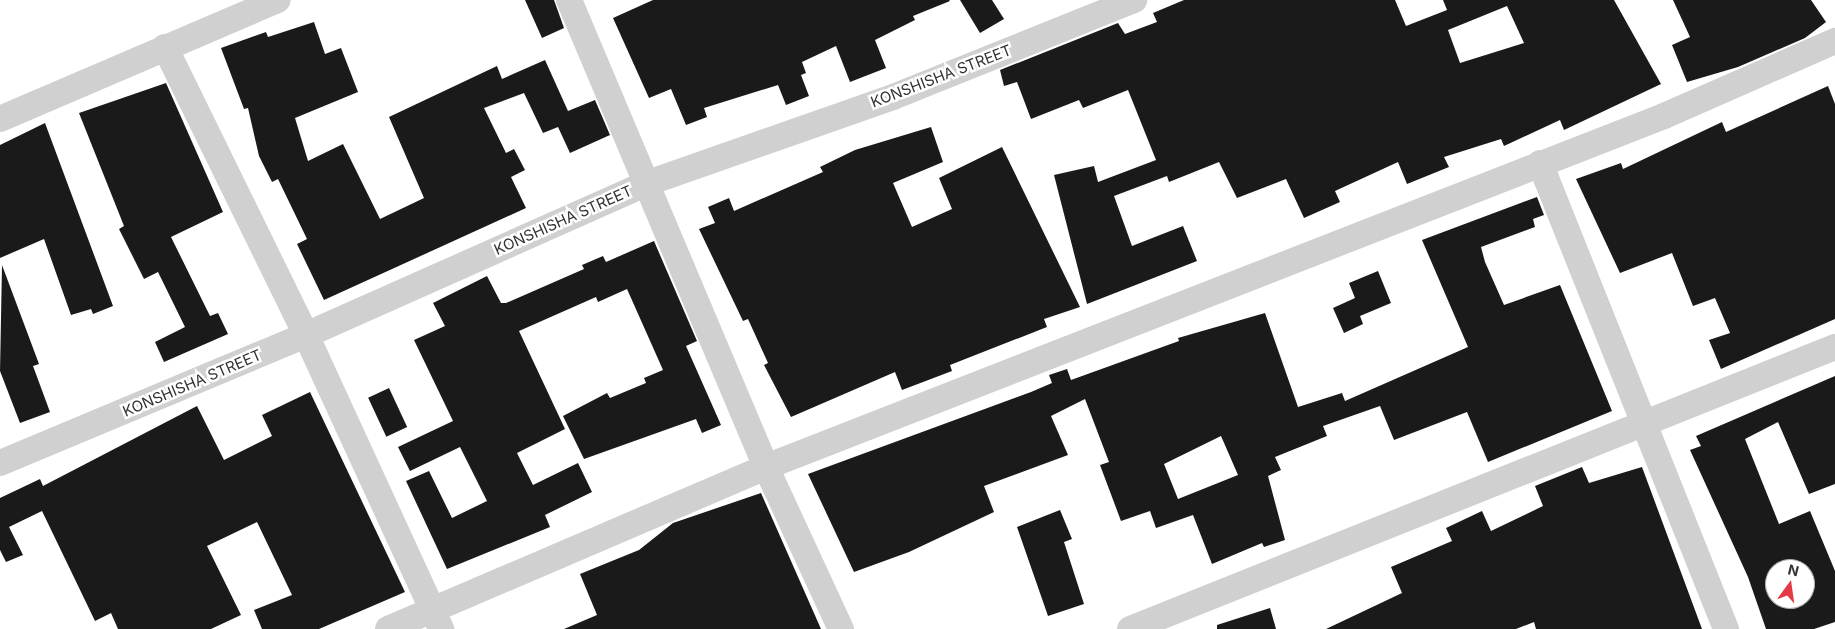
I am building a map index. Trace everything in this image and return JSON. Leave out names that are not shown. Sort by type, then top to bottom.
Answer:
[{"type":"street","points":[[0,119],[278,0]]},
{"type":"street","points":[[569,0],[766,467],[841,629]]},
{"type":"street","name":"KONSHISHA STREET","points":[[0,463],[306,335],[645,184],[892,97],[1134,0]]},
{"type":"street","points":[[388,629],[437,618],[766,467],[1540,163],[1835,41]]},
{"type":"street","points":[[166,47],[306,335],[437,618]]},
{"type":"street","points":[[1540,163],[1646,423],[1726,629]]},
{"type":"street","points":[[1130,629],[1835,347]]},
{"type":"building","points":[[525,0],[554,0],[564,28],[542,38]]},
{"type":"building","points":[[653,0],[950,1],[913,16],[915,20],[875,40],[886,68],[850,82],[836,46],[802,62],[806,73],[801,75],[809,96],[786,105],[778,85],[704,108],[707,117],[686,125],[671,89],[649,98],[613,18]]},
{"type":"building","points":[[960,0],[992,0],[1004,19],[980,33]]},
{"type":"building","points":[[1184,0],[1395,0],[1406,26],[1447,10],[1443,0],[1614,0],[1661,84],[1564,130],[1560,120],[1504,146],[1501,139],[1444,157],[1449,167],[1407,184],[1398,162],[1335,191],[1340,202],[1304,218],[1286,179],[1237,198],[1219,162],[1169,182],[1167,176],[1114,196],[1132,246],[1183,226],[1197,261],[1087,304],[1054,175],[1094,166],[1098,182],[1156,160],[1128,90],[1083,108],[1079,100],[1031,119],[1017,82],[1004,86],[1000,70],[1118,23],[1125,34],[1157,22],[1153,13]],"holes":[[[1507,6],[1524,43],[1460,63],[1448,30]]]},
{"type":"building","points":[[1673,0],[1811,0],[1826,22],[1805,38],[1738,67],[1687,82],[1672,45],[1690,37]]},
{"type":"building","points":[[314,22],[325,54],[341,48],[358,92],[295,118],[308,161],[343,144],[380,219],[424,198],[389,117],[497,66],[502,79],[545,60],[568,111],[595,100],[610,135],[570,153],[558,127],[543,133],[524,93],[484,108],[506,153],[514,149],[525,170],[511,177],[526,208],[324,300],[297,244],[307,239],[278,179],[272,182],[259,156],[248,108],[244,109],[221,48],[266,32],[268,37]]},
{"type":"building","points":[[166,83],[223,212],[171,237],[210,316],[218,313],[228,334],[164,362],[155,342],[185,327],[158,272],[144,279],[119,229],[124,226],[79,113]]},
{"type":"building","points":[[1828,86],[1835,104],[1835,319],[1721,369],[1709,340],[1730,333],[1715,298],[1693,306],[1672,253],[1620,273],[1576,179],[1621,163],[1623,169],[1722,122],[1726,132]]},
{"type":"building","points":[[45,123],[113,306],[93,314],[91,309],[71,315],[44,239],[0,258],[0,145]]},
{"type":"building","points":[[931,127],[943,162],[893,183],[912,227],[952,209],[939,178],[1002,147],[1080,307],[1044,319],[1047,327],[950,365],[952,371],[902,390],[895,372],[791,417],[764,365],[768,363],[748,319],[743,321],[699,229],[715,223],[708,207],[729,198],[734,211],[823,172],[820,167],[855,150]]},
{"type":"building","points":[[1537,197],[1544,215],[1533,219],[1535,227],[1481,247],[1485,262],[1504,305],[1560,285],[1612,411],[1488,462],[1467,412],[1394,440],[1380,406],[1323,426],[1327,436],[1275,457],[1281,470],[1268,476],[1285,540],[1264,547],[1262,543],[1212,564],[1193,515],[1156,528],[1150,511],[1121,521],[1100,465],[1109,462],[1085,399],[1051,416],[1068,455],[984,486],[994,512],[909,552],[854,572],[808,474],[1031,392],[1052,383],[1049,375],[1067,369],[1071,380],[1179,341],[1178,338],[1265,313],[1298,407],[1342,393],[1345,401],[1468,347],[1422,240]],"holes":[[[1221,436],[1238,475],[1178,499],[1164,464]]]},
{"type":"building","points":[[654,241],[697,341],[686,346],[721,425],[702,433],[696,419],[584,459],[563,416],[607,393],[610,398],[646,383],[644,378],[663,370],[627,289],[598,302],[596,297],[519,331],[565,429],[517,453],[533,485],[578,463],[592,492],[545,515],[550,527],[447,569],[406,481],[429,471],[452,518],[487,501],[460,447],[410,471],[398,447],[453,421],[414,340],[445,326],[433,303],[487,276],[501,303],[506,303],[584,269],[582,265],[603,256],[606,262]]},
{"type":"building","points":[[2,265],[39,364],[33,366],[50,412],[20,423],[0,371]]},
{"type":"building","points":[[1378,271],[1391,303],[1360,316],[1363,324],[1344,333],[1333,308],[1355,298],[1349,283]]},
{"type":"building","points":[[1835,376],[1835,484],[1809,494],[1778,422],[1745,439],[1779,524],[1810,511],[1835,571],[1835,622],[1814,629],[1766,629],[1748,577],[1690,450],[1701,446],[1696,436]]},
{"type":"building","points":[[389,388],[407,427],[386,437],[368,398]]},
{"type":"building","points":[[310,392],[405,592],[319,629],[262,629],[254,610],[292,595],[257,522],[207,546],[241,615],[211,629],[118,629],[111,613],[95,621],[42,511],[9,527],[23,555],[6,562],[0,550],[0,498],[40,479],[43,486],[197,406],[224,460],[272,436],[262,415]]},
{"type":"building","points":[[1582,467],[1589,483],[1642,467],[1702,629],[1536,629],[1534,622],[1516,629],[1326,629],[1402,593],[1391,567],[1452,541],[1446,528],[1482,511],[1491,531],[1543,506],[1535,486]]},
{"type":"building","points":[[761,493],[821,629],[564,629],[597,615],[580,574],[639,550],[673,523]]},
{"type":"building","points":[[1060,510],[1072,539],[1064,542],[1084,604],[1048,616],[1017,527]]},
{"type":"building","points":[[1270,608],[1276,629],[1217,629],[1217,625]]}]
